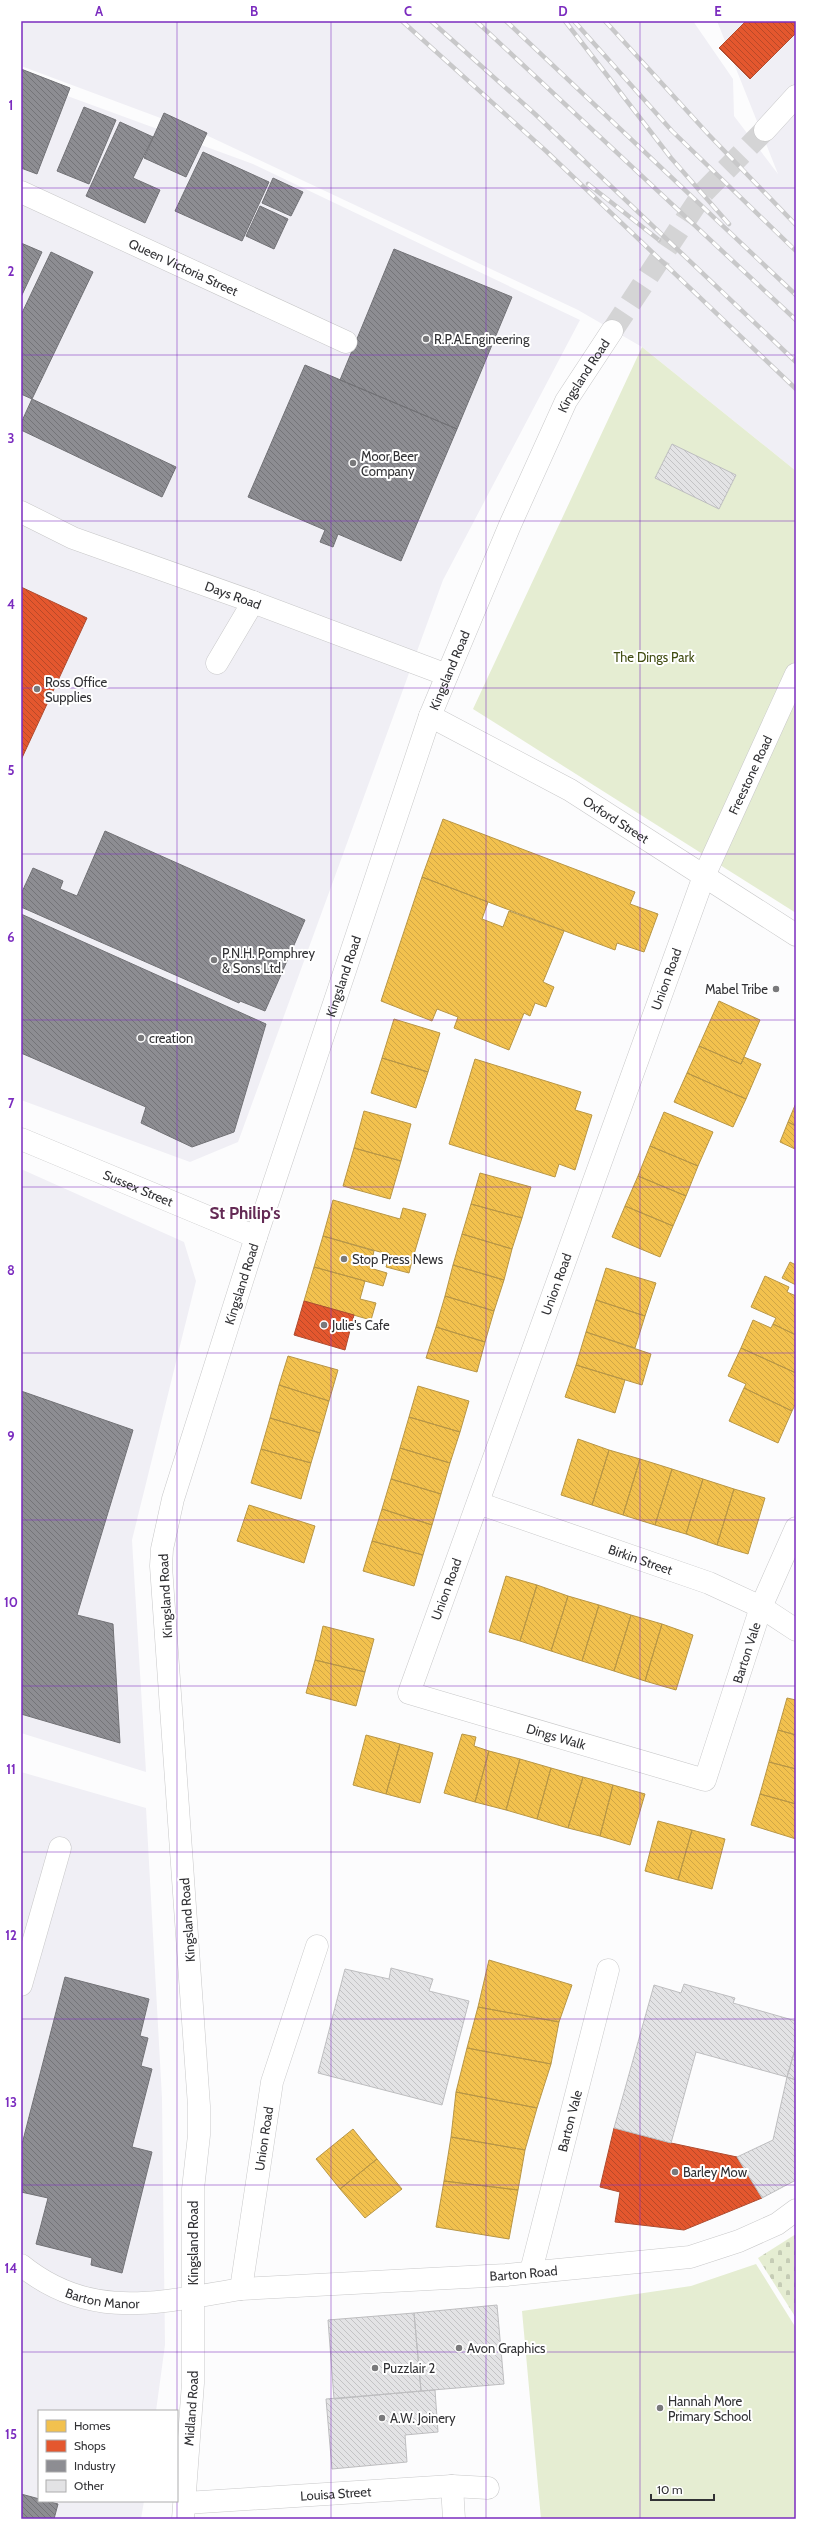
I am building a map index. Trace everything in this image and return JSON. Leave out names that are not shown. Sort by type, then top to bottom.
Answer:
[{"type":"street","points":[[765,130],[796,96]]},
{"type":"street","name":"Queen Victoria Street","points":[[21,192],[346,342]]},
{"type":"street","name":"Kingsland Road","points":[[193,2297],[193,2190],[199,2135],[197,2069],[161,1566],[162,1549],[173,1499],[256,1237],[430,716],[510,524],[566,401],[612,331]]},
{"type":"street","name":"Days Road","points":[[21,512],[73,538],[253,602],[447,675]]},
{"type":"street","points":[[217,663],[253,602]]},
{"type":"street","name":"Freestone Road","points":[[704,876],[796,674]]},
{"type":"street","name":"Oxford Street","points":[[430,716],[570,790],[796,935]]},
{"type":"street","name":"Union Road","points":[[409,1693],[704,876]]},
{"type":"street","name":"Sussex Street","points":[[21,1139],[256,1237]]},
{"type":"street","name":"Birkin Street","points":[[478,1503],[709,1583],[761,1607],[796,1630]]},
{"type":"street","name":"Barton Vale","points":[[705,1780],[761,1607],[796,1528]]},
{"type":"street","name":"Dings Walk","points":[[409,1693],[705,1780]]},
{"type":"street","points":[[21,1985],[60,1848]]},
{"type":"street","name":"Union Road","points":[[241,2289],[272,2082],[316,1946]]},
{"type":"street","name":"Barton Vale","points":[[531,2271],[608,1970]]},
{"type":"street","name":"Barton Road","points":[[241,2289],[506,2275],[531,2271],[690,2257],[739,2241],[778,2224],[796,2210]]},
{"type":"street","name":"Barton Manor","points":[[21,2265],[53,2286],[76,2296],[104,2303],[135,2305],[193,2297]]},
{"type":"street","points":[[193,2297],[241,2289]]},
{"type":"street","name":"Midland Road","points":[[184,2511],[193,2383],[193,2297]]},
{"type":"street","points":[[452,2486],[454,2519]]},
{"type":"street","name":"Louisa Street","points":[[184,2511],[452,2486],[488,2488]]},
{"type":"shaded area","points":[[21,21],[693,21],[733,79],[734,116],[778,174],[717,21],[796,21],[796,471],[642,347],[578,310],[206,135],[21,66]]},
{"type":"shaded area","points":[[21,79],[253,164],[580,320],[443,580],[238,1142],[190,1162],[21,1100]]},
{"type":"shaded area","points":[[21,1169],[184,1242],[196,1281],[132,1540],[146,1772],[21,1733]]},
{"type":"shaded area","points":[[21,1772],[146,1808],[162,2098],[165,2345],[156,2410],[38,2410],[38,2502],[144,2502],[141,2519],[21,2519]]},
{"type":"green space","name":"The Dings Park","points":[[642,347],[796,471],[796,913],[473,709]]},
{"type":"green space","points":[[796,2234],[796,2318],[758,2258]]},
{"type":"green space","name":"Hannah More Primary School","points":[[756,2264],[796,2328],[796,2519],[541,2519],[522,2311],[691,2286]]},
{"type":"building: Homes","points":[[443,819],[635,892],[630,904],[658,914],[644,952],[617,943],[615,950],[422,877]]},
{"type":"building: Homes","points":[[422,877],[488,902],[482,919],[503,927],[509,911],[564,931],[543,982],[554,987],[546,1007],[535,1003],[530,1016],[524,1013],[509,1050],[454,1028],[458,1017],[437,1009],[432,1021],[381,1001]]},
{"type":"building: Homes","points":[[719,1001],[760,1020],[741,1064],[699,1046]]},
{"type":"building: Homes","points":[[394,1019],[440,1033],[428,1072],[382,1058]]},
{"type":"building: Homes","points":[[699,1046],[741,1064],[744,1057],[761,1064],[746,1099],[687,1073]]},
{"type":"building: Homes","points":[[382,1058],[428,1072],[416,1108],[371,1093]]},
{"type":"building: Homes","points":[[475,1059],[581,1092],[575,1110],[592,1115],[575,1170],[559,1164],[555,1177],[449,1144]]},
{"type":"building: Homes","points":[[687,1073],[746,1099],[733,1127],[674,1102]]},
{"type":"building: Homes","points":[[796,1103],[796,1126],[788,1122]]},
{"type":"building: Homes","points":[[364,1111],[411,1124],[401,1161],[354,1148]]},
{"type":"building: Homes","points":[[664,1112],[713,1132],[698,1166],[650,1146]]},
{"type":"building: Homes","points":[[788,1122],[796,1126],[795,1149],[780,1142]]},
{"type":"building: Homes","points":[[650,1146],[698,1166],[686,1196],[638,1176]]},
{"type":"building: Homes","points":[[354,1148],[401,1161],[390,1199],[343,1186]]},
{"type":"building: Homes","points":[[480,1173],[531,1187],[522,1218],[471,1204]]},
{"type":"building: Homes","points":[[638,1176],[686,1196],[673,1226],[625,1206]]},
{"type":"building: Homes","points":[[333,1200],[400,1219],[403,1208],[426,1214],[412,1261],[323,1236]]},
{"type":"building: Homes","points":[[471,1204],[522,1218],[512,1249],[462,1234]]},
{"type":"building: Homes","points":[[625,1206],[673,1226],[660,1257],[612,1237]]},
{"type":"building: Homes","points":[[462,1234],[512,1249],[504,1280],[453,1265]]},
{"type":"building: Homes","name":"Stop Press News","points":[[323,1236],[374,1251],[370,1268],[387,1273],[383,1286],[314,1267]]},
{"type":"building: Homes","points":[[390,1255],[412,1261],[409,1273],[386,1267]]},
{"type":"building: Homes","points":[[790,1262],[796,1265],[796,1285],[782,1278]]},
{"type":"building: Homes","points":[[453,1265],[504,1280],[494,1311],[445,1296]]},
{"type":"building: Homes","points":[[314,1267],[365,1281],[360,1299],[376,1303],[371,1320],[304,1301]]},
{"type":"building: Homes","points":[[606,1268],[656,1283],[645,1316],[596,1300]]},
{"type":"building: Homes","points":[[765,1276],[789,1287],[787,1292],[796,1296],[796,1335],[773,1324],[776,1318],[751,1307]]},
{"type":"building: Homes","points":[[445,1296],[494,1311],[485,1342],[436,1327]]},
{"type":"building: Homes","points":[[596,1300],[645,1316],[635,1348],[586,1332]]},
{"type":"building: Homes","points":[[753,1320],[771,1328],[773,1324],[796,1335],[796,1373],[741,1348]]},
{"type":"building: Homes","points":[[436,1327],[485,1342],[477,1372],[426,1358]]},
{"type":"building: Homes","points":[[586,1332],[651,1354],[642,1385],[576,1365]]},
{"type":"building: Homes","points":[[741,1348],[796,1373],[796,1403],[792,1411],[744,1388],[746,1384],[728,1376]]},
{"type":"building: Homes","points":[[288,1356],[338,1370],[329,1401],[279,1385]]},
{"type":"building: Homes","points":[[576,1365],[625,1380],[615,1413],[565,1397]]},
{"type":"building: Homes","points":[[279,1385],[329,1401],[320,1433],[270,1418]]},
{"type":"building: Homes","points":[[418,1386],[469,1401],[460,1432],[409,1417]]},
{"type":"building: Homes","points":[[744,1388],[792,1411],[778,1443],[729,1421]]},
{"type":"building: Homes","points":[[409,1417],[460,1432],[450,1463],[400,1448]]},
{"type":"building: Homes","points":[[270,1418],[320,1433],[311,1463],[261,1449]]},
{"type":"building: Homes","points":[[578,1439],[609,1450],[592,1505],[561,1495]]},
{"type":"building: Homes","points":[[400,1448],[450,1463],[441,1494],[391,1479]]},
{"type":"building: Homes","points":[[261,1449],[311,1463],[301,1499],[251,1483]]},
{"type":"building: Homes","points":[[609,1450],[640,1459],[623,1515],[592,1505]]},
{"type":"building: Homes","points":[[640,1459],[672,1469],[655,1525],[623,1515]]},
{"type":"building: Homes","points":[[672,1469],[703,1479],[686,1534],[655,1525]]},
{"type":"building: Homes","points":[[391,1479],[441,1494],[432,1525],[382,1509]]},
{"type":"building: Homes","points":[[703,1479],[734,1489],[717,1545],[686,1534]]},
{"type":"building: Homes","points":[[734,1489],[765,1498],[748,1554],[717,1545]]},
{"type":"building: Homes","points":[[249,1505],[315,1526],[304,1563],[237,1541]]},
{"type":"building: Homes","points":[[382,1509],[432,1525],[423,1555],[372,1541]]},
{"type":"building: Homes","points":[[372,1541],[423,1555],[414,1586],[363,1571]]},
{"type":"building: Homes","points":[[506,1576],[537,1585],[520,1641],[489,1632]]},
{"type":"building: Homes","points":[[537,1585],[568,1596],[551,1651],[520,1641]]},
{"type":"building: Homes","points":[[568,1596],[599,1605],[582,1661],[551,1651]]},
{"type":"building: Homes","points":[[599,1605],[631,1615],[614,1671],[582,1661]]},
{"type":"building: Homes","points":[[631,1615],[662,1624],[645,1681],[614,1671]]},
{"type":"building: Homes","points":[[662,1624],[693,1635],[676,1690],[645,1681]]},
{"type":"building: Homes","points":[[323,1626],[374,1639],[365,1672],[315,1660]]},
{"type":"building: Homes","points":[[315,1660],[365,1672],[356,1706],[306,1693]]},
{"type":"building: Homes","points":[[787,1698],[796,1700],[796,1735],[778,1730]]},
{"type":"building: Homes","points":[[778,1730],[796,1735],[796,1769],[769,1762]]},
{"type":"building: Homes","points":[[462,1734],[476,1737],[474,1746],[489,1751],[475,1802],[444,1793]]},
{"type":"building: Homes","points":[[366,1735],[400,1744],[386,1794],[353,1785]]},
{"type":"building: Homes","points":[[400,1744],[433,1753],[420,1803],[386,1794]]},
{"type":"building: Homes","points":[[489,1751],[520,1759],[506,1810],[475,1802]]},
{"type":"building: Homes","points":[[520,1759],[551,1768],[537,1819],[506,1810]]},
{"type":"building: Homes","points":[[769,1762],[796,1769],[796,1804],[760,1794]]},
{"type":"building: Homes","points":[[551,1768],[583,1777],[568,1828],[537,1819]]},
{"type":"building: Homes","points":[[583,1777],[613,1785],[600,1836],[568,1828]]},
{"type":"building: Homes","points":[[613,1785],[645,1794],[630,1845],[600,1836]]},
{"type":"building: Homes","points":[[760,1794],[796,1804],[796,1839],[751,1825]]},
{"type":"building: Homes","points":[[658,1821],[692,1830],[678,1880],[645,1871]]},
{"type":"building: Homes","points":[[692,1830],[725,1839],[712,1889],[678,1880]]},
{"type":"building: Homes","points":[[489,1960],[572,1985],[559,2022],[478,2007]]},
{"type":"building: Homes","points":[[478,2007],[559,2022],[551,2064],[467,2048]]},
{"type":"building: Homes","points":[[467,2048],[551,2064],[537,2108],[456,2092]]},
{"type":"building: Homes","points":[[456,2092],[537,2108],[525,2150],[451,2137]]},
{"type":"building: Homes","points":[[353,2129],[377,2159],[340,2189],[316,2159]]},
{"type":"building: Homes","points":[[451,2137],[525,2150],[518,2190],[444,2181]]},
{"type":"building: Homes","points":[[377,2159],[402,2189],[365,2218],[340,2189]]},
{"type":"building: Homes","points":[[444,2181],[518,2190],[509,2239],[436,2227]]},
{"type":"building: Shops","points":[[746,21],[796,21],[796,33],[750,79],[719,48]]},
{"type":"building: Shops","name":"Ross Office Supplies","points":[[21,587],[87,618],[21,760]]},
{"type":"building: Shops","name":"Julie's Cafe","points":[[304,1301],[354,1315],[345,1350],[294,1335]]},
{"type":"building: Shops","name":"Barley Mow","points":[[614,2128],[671,2143],[737,2157],[762,2198],[684,2230],[615,2222],[620,2192],[600,2187]]},
{"type":"building: Industry","points":[[21,69],[70,88],[37,174],[21,168]]},
{"type":"building: Industry","points":[[84,107],[116,120],[89,184],[57,171]]},
{"type":"building: Industry","points":[[164,113],[207,133],[186,177],[144,158]]},
{"type":"building: Industry","points":[[120,122],[153,137],[133,178],[160,190],[145,223],[86,196]]},
{"type":"building: Industry","points":[[203,152],[269,182],[242,241],[175,211]]},
{"type":"building: Industry","points":[[273,178],[303,192],[291,216],[262,203]]},
{"type":"building: Industry","points":[[260,206],[288,219],[274,249],[246,236]]},
{"type":"building: Industry","points":[[21,243],[42,252],[21,297]]},
{"type":"building: Industry","name":"R.P.A.Engineering","points":[[394,249],[512,297],[457,429],[340,380]]},
{"type":"building: Industry","points":[[51,252],[93,272],[32,399],[21,394],[21,315]]},
{"type":"building: Industry","name":"Moor Beer Company","points":[[305,365],[457,429],[401,561],[338,534],[333,547],[320,542],[325,530],[248,497]]},
{"type":"building: Industry","points":[[32,399],[176,467],[162,497],[21,430],[21,423]]},
{"type":"building: Industry","name":"P.N.H. Pomphrey & Sons Ltd.","points":[[105,831],[305,920],[265,1011],[240,1001],[239,1003],[21,907],[21,894],[33,868],[63,881],[60,889],[77,896]]},
{"type":"building: Industry","name":"creation","points":[[21,914],[266,1024],[234,1132],[192,1147],[141,1123],[146,1107],[21,1053]]},
{"type":"building: Industry","points":[[21,1391],[133,1430],[77,1615],[113,1624],[120,1743],[21,1714]]},
{"type":"building: Industry","points":[[65,1977],[149,1999],[140,2036],[148,2038],[141,2066],[152,2069],[132,2147],[152,2152],[122,2273],[91,2265],[92,2258],[36,2244],[48,2198],[21,2192],[21,2148]]},
{"type":"building: Industry","points":[[21,2494],[38,2499],[38,2502],[51,2502],[58,2504],[54,2519],[21,2519]]},
{"type":"building: Other","points":[[672,444],[736,475],[719,509],[655,478]]},
{"type":"building: Other","points":[[391,1968],[433,1979],[429,1991],[469,2001],[442,2105],[318,2073],[345,1969],[389,1979]]},
{"type":"building: Other","points":[[684,1984],[735,1998],[733,2003],[796,2021],[796,2046],[787,2077],[696,2052],[671,2143],[614,2128],[654,1985],[681,1993]]},
{"type":"building: Other","points":[[796,2046],[796,2080],[787,2077]]},
{"type":"building: Other","points":[[787,2077],[796,2080],[796,2180],[762,2198],[737,2157],[773,2140]]},
{"type":"building: Other","name":"Avon Graphics","points":[[497,2305],[504,2384],[421,2391],[414,2313]]},
{"type":"building: Other","name":"Puzzlair 2","points":[[414,2313],[421,2391],[334,2399],[328,2320]]},
{"type":"building: Other","name":"A.W. Joinery","points":[[435,2390],[438,2432],[405,2435],[407,2462],[332,2469],[326,2399]]},
{"type":"tunnel","points":[[612,331],[704,192],[765,130]]},
{"type":"railway","points":[[402,21],[546,151],[796,389]]},
{"type":"railway","points":[[431,21],[535,114],[796,362]]},
{"type":"railway","points":[[476,21],[796,320]]},
{"type":"railway","points":[[506,21],[796,295]]},
{"type":"railway","points":[[565,21],[671,158],[729,224]]},
{"type":"railway","points":[[574,21],[672,131],[796,251]]},
{"type":"railway","points":[[605,21],[709,135],[796,225]]},
{"type":"railway","points":[[588,184],[659,240]]},
{"type":"place","name":"R.P.A.Engineering","points":[[426,339]]},
{"type":"place","name":"Moor Beer Company","points":[[353,463]]},
{"type":"place","name":"Ross Office Supplies","points":[[37,689]]},
{"type":"place","name":"P.N.H. Pomphrey & Sons Ltd.","points":[[214,960]]},
{"type":"place","name":"Mabel Tribe","points":[[776,989]]},
{"type":"place","name":"creation","points":[[141,1038]]},
{"type":"place","name":"Stop Press News","points":[[344,1259]]},
{"type":"place","name":"Julie's Cafe","points":[[324,1325]]},
{"type":"place","name":"Barley Mow","points":[[675,2172]]},
{"type":"place","name":"Avon Graphics","points":[[459,2348]]},
{"type":"place","name":"Puzzlair 2","points":[[375,2368]]},
{"type":"place","name":"Hannah More Primary School","points":[[660,2408]]},
{"type":"place","name":"A.W. Joinery","points":[[382,2418]]},
{"type":"district","name":"St Philip's","points":[[245,1213]]}]
